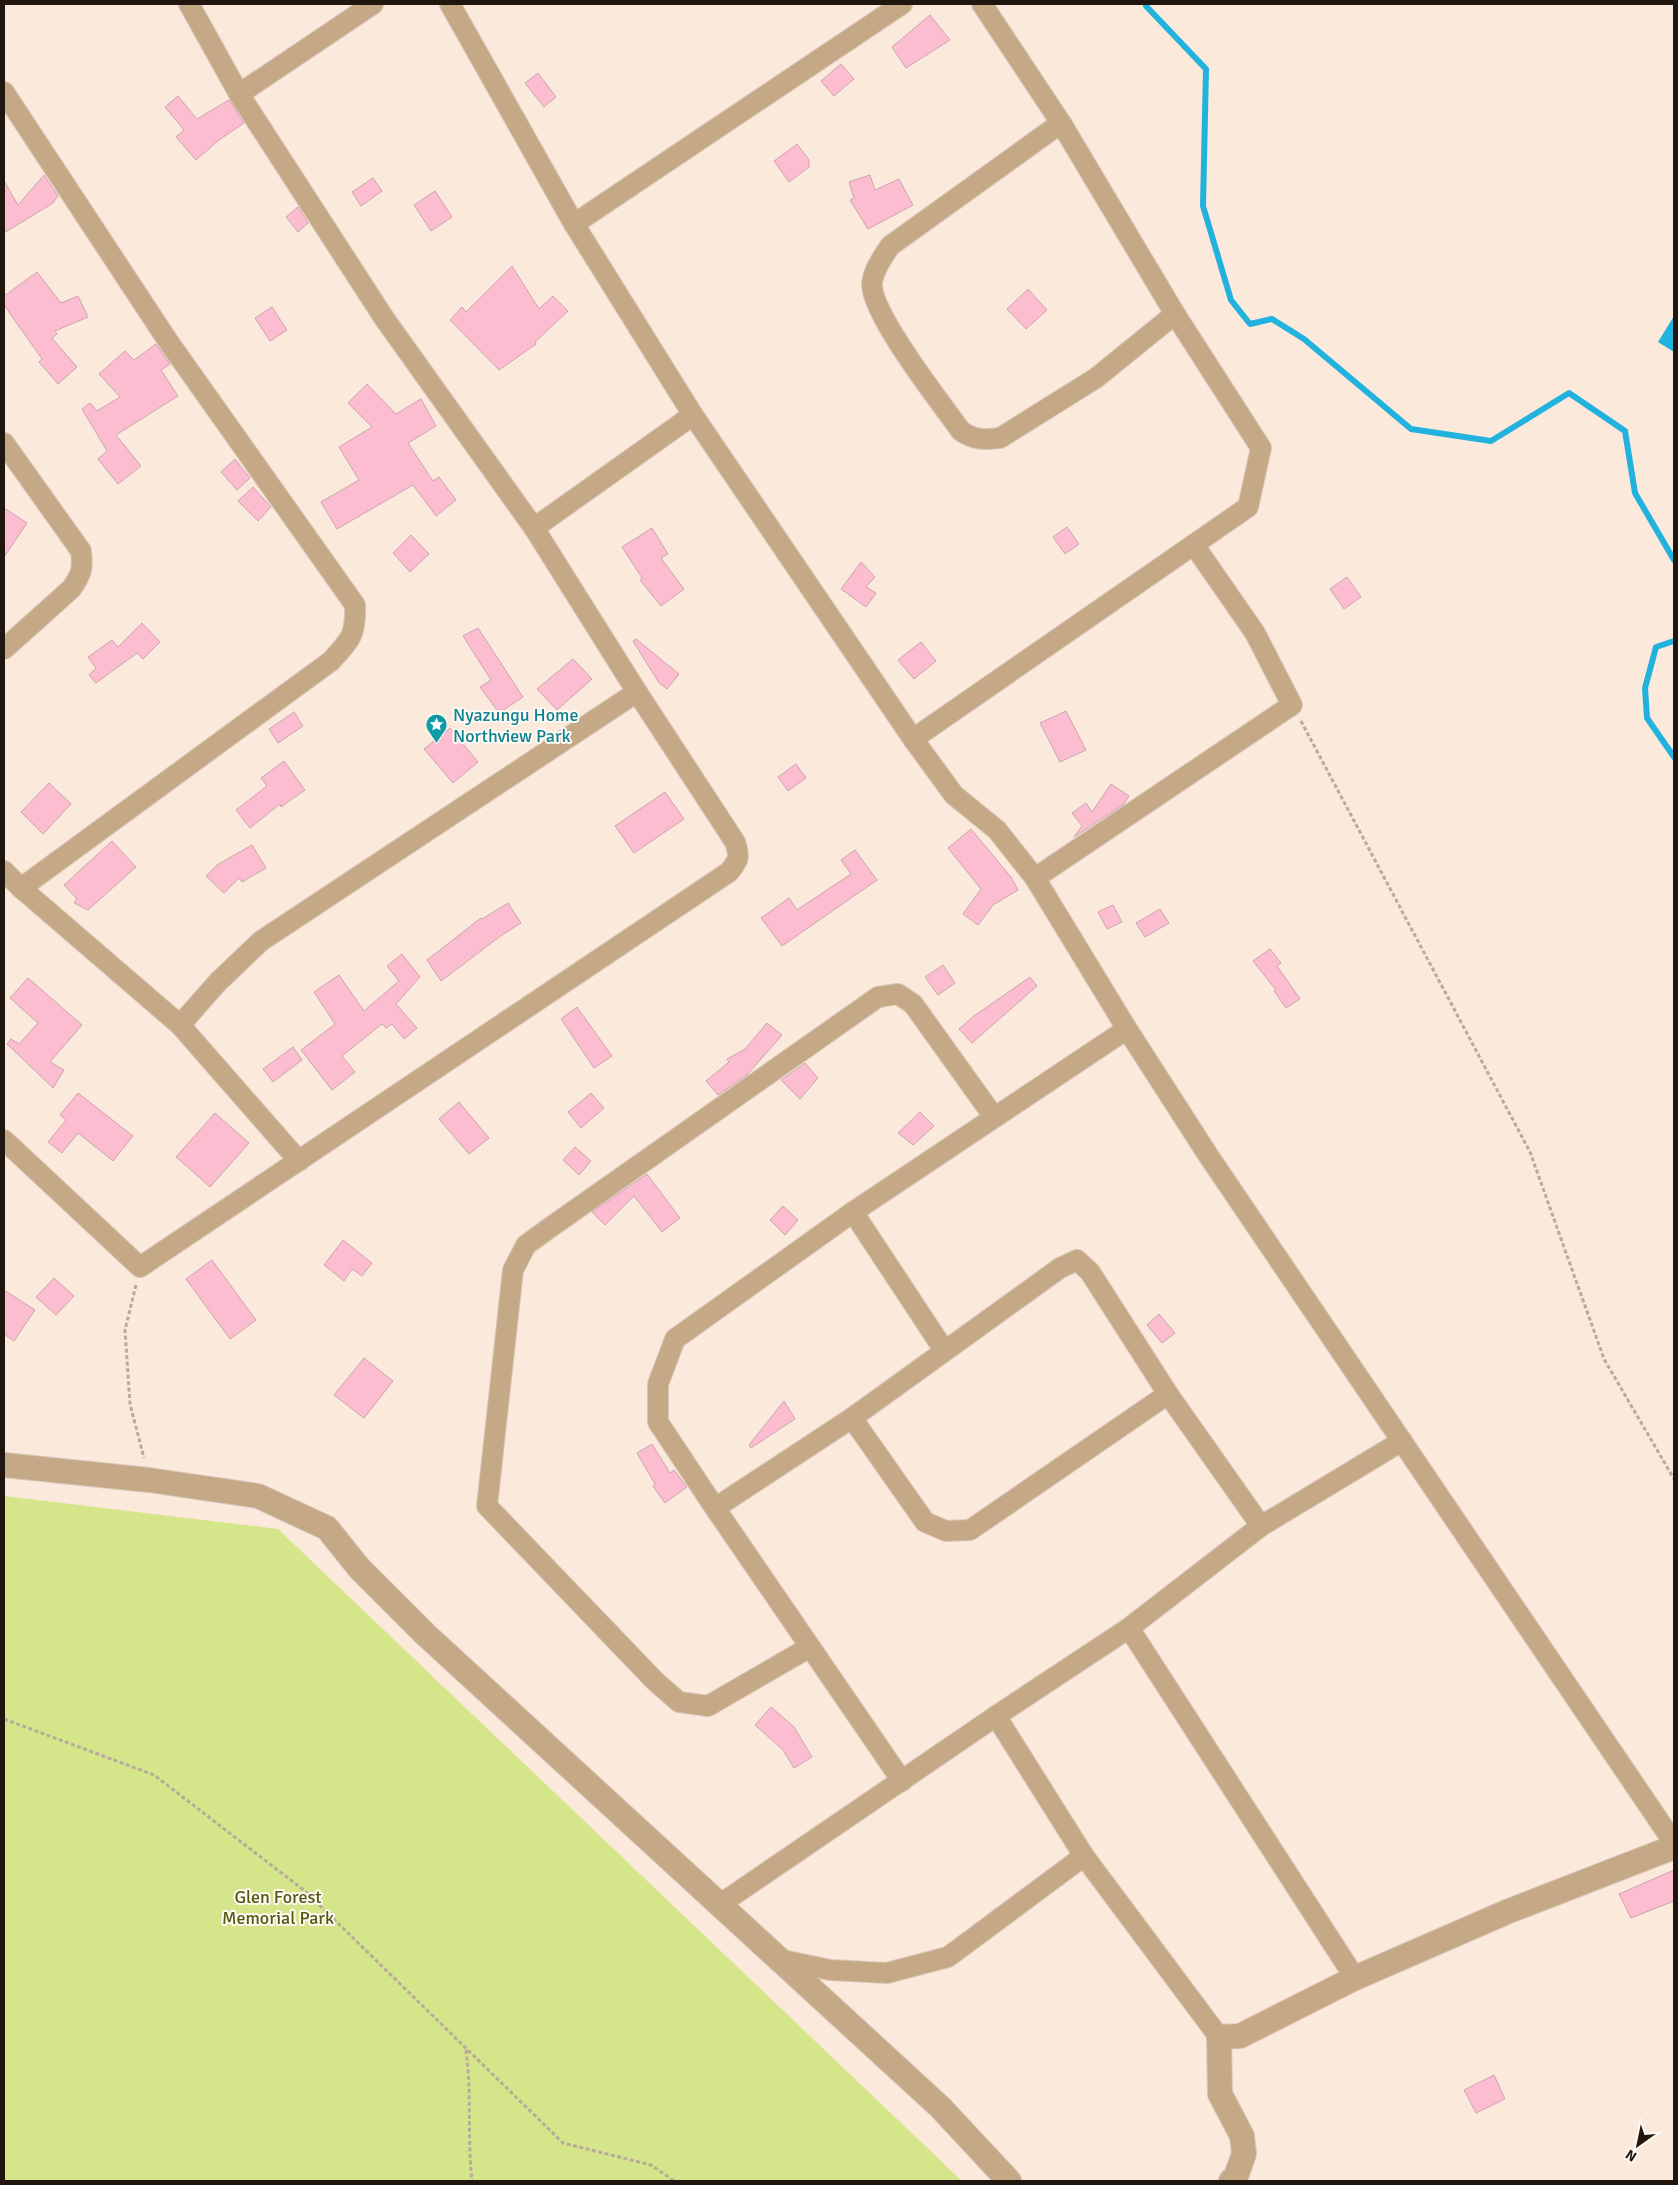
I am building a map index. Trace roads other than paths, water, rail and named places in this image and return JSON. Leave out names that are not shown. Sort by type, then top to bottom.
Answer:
[{"type":"street","points":[[4,1140],[140,1267],[721,878],[736,863],[739,854],[735,842],[637,692],[534,528],[384,318],[239,94],[189,4]]},
{"type":"street","points":[[239,94],[373,4]]},
{"type":"street","points":[[450,4],[574,224],[693,415],[912,739],[954,795],[997,830],[1035,878],[1127,1029],[1208,1155],[1674,1845],[1509,1911],[1355,1978],[1240,2036],[1219,2037]]},
{"type":"street","points":[[574,224],[902,4]]},
{"type":"street","points":[[912,739],[1248,506],[1261,448],[1175,314],[1061,123],[982,4]]},
{"type":"street","points":[[4,92],[168,341],[355,605],[356,626],[348,643],[332,661],[21,888]]},
{"type":"street","points":[[1061,123],[890,246],[878,264],[872,283],[874,297],[894,337],[961,431],[972,438],[983,440],[1000,438],[1096,378],[1175,314]]},
{"type":"street","points":[[534,528],[693,415]]},
{"type":"street","points":[[4,443],[81,551],[83,567],[79,578],[71,589],[4,649]]},
{"type":"street","points":[[1035,878],[1292,705],[1255,633],[1194,545]]},
{"type":"street","points":[[180,1025],[218,982],[262,942],[637,692]]},
{"type":"street","points":[[4,871],[21,888],[180,1025],[299,1161]]},
{"type":"street","points":[[810,1647],[708,1706],[679,1702],[655,1681],[487,1506],[513,1270],[526,1245],[878,997],[898,994],[914,1004],[994,1117]]},
{"type":"street","points":[[902,1781],[714,1508],[658,1422],[658,1384],[675,1339],[853,1212],[1127,1029]]},
{"type":"street","points":[[853,1212],[944,1350]]},
{"type":"street","points":[[714,1508],[852,1418],[1060,1268],[1077,1260],[1090,1272],[1168,1394],[1261,1526]]},
{"type":"street","points":[[852,1418],[925,1522],[946,1531],[970,1530],[1168,1394]]},
{"type":"street","points":[[719,1905],[996,1716],[1129,1628],[1261,1526],[1402,1441]]},
{"type":"street","points":[[4,1466],[149,1480],[258,1496],[327,1528],[359,1568],[425,1634],[940,2107],[1009,2181]]},
{"type":"street","points":[[1129,1628],[1355,1978]]},
{"type":"street","points":[[996,1716],[1084,1856],[1219,2037],[1220,2094],[1242,2136],[1244,2154],[1235,2179],[1231,2181]]},
{"type":"street","points":[[778,1960],[830,1970],[887,1973],[948,1957],[1084,1856]]},
{"type":"water","points":[[1674,316],[1674,352],[1658,342]]},
{"type":"waterway","points":[[1146,4],[1206,69],[1203,206],[1231,300],[1250,324],[1272,319],[1304,339],[1411,429],[1491,441],[1569,393],[1625,431],[1635,493],[1674,560]]},
{"type":"waterway","points":[[1674,641],[1656,647],[1645,688],[1647,718],[1674,757]]},
{"type":"place","name":"Nyazungu Home Northview Park","points":[[437,744]]},
{"type":"park label","name":"Glen Forest Memorial Park","points":[[278,1907]]}]
